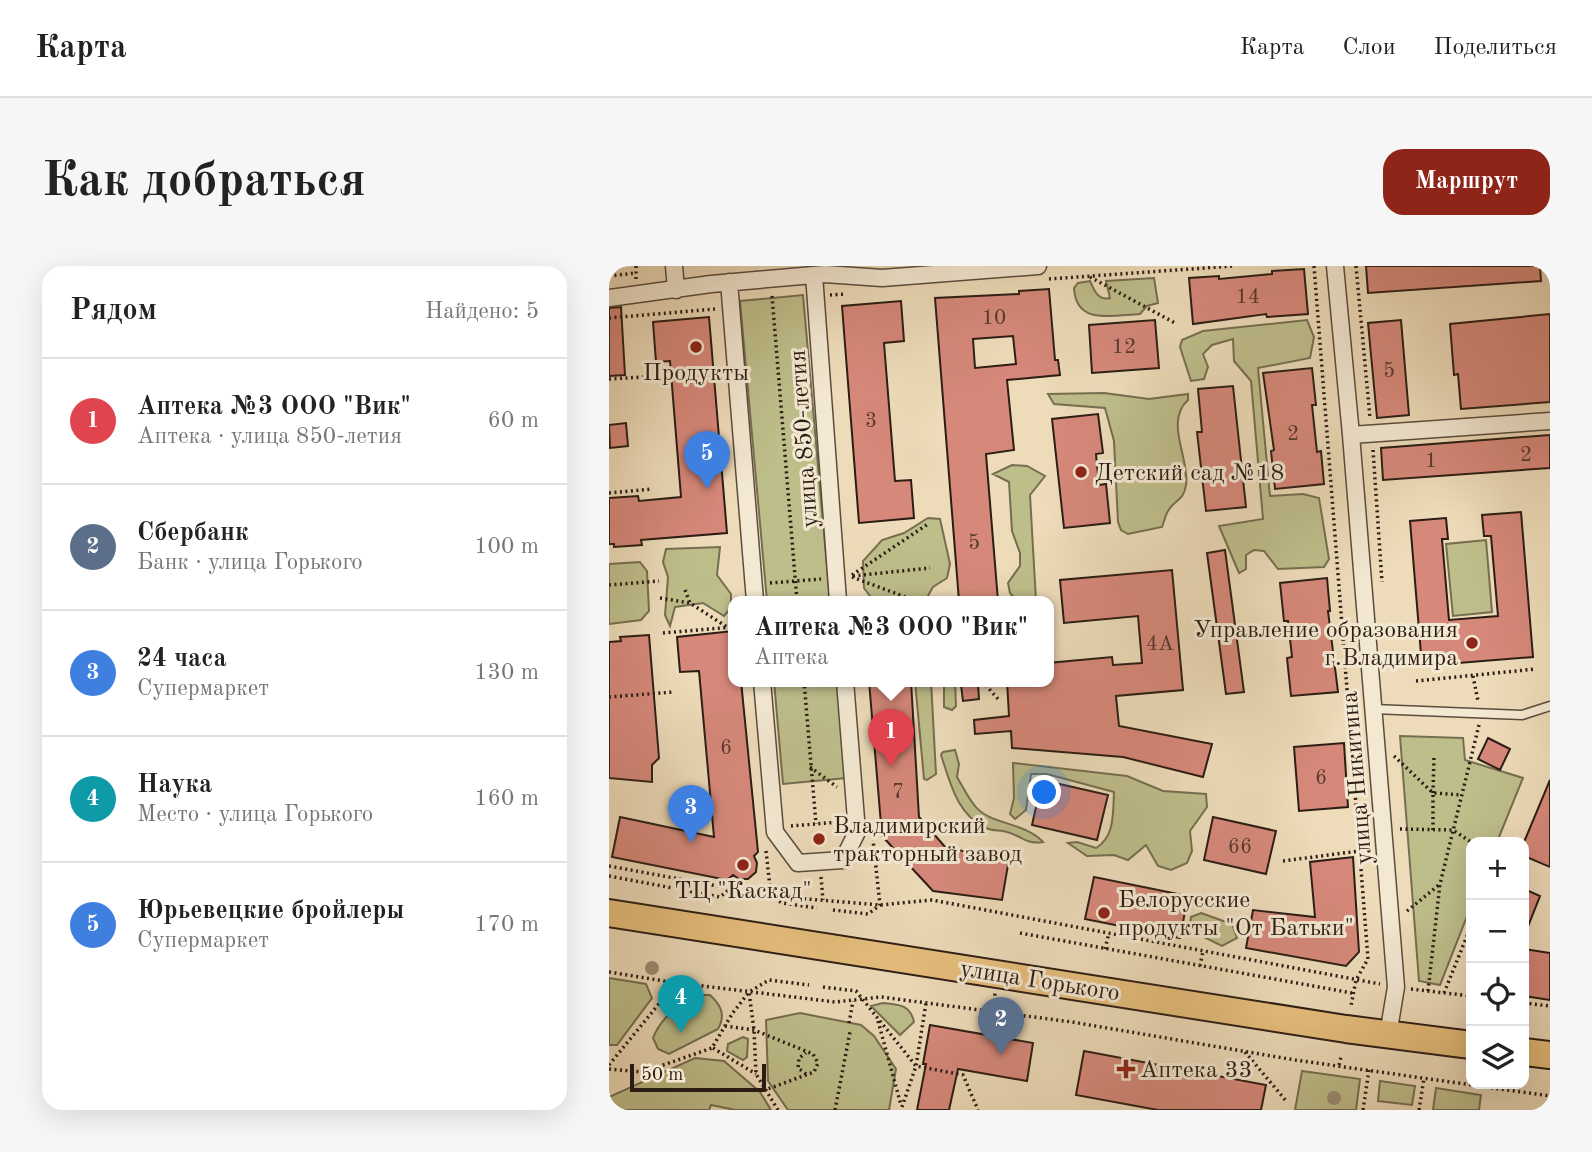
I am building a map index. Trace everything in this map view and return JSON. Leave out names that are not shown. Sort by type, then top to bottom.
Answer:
[{"type":"main road","name":"улица Горького","points":[[609,913],[1388,1035],[1466,1044]]},
{"type":"main road","points":[[1529,1053],[1550,1055]]},
{"type":"street","points":[[674,266],[676,290]]},
{"type":"street","points":[[609,298],[729,282],[814,275],[1038,266]]},
{"type":"street","name":"улица Никитина","points":[[1335,266],[1396,987],[1388,1035]]},
{"type":"street","name":"улица 850-летия","points":[[814,275],[843,577],[839,596]]},
{"type":"street","points":[[729,282],[754,592]]},
{"type":"street","points":[[1351,435],[1550,421]]},
{"type":"street","points":[[763,687],[775,832],[797,863],[843,860],[857,832],[846,687]]},
{"type":"lane","points":[[1373,709],[1522,715],[1550,706]]},
{"type":"path","points":[[609,276],[636,273],[635,266]]},
{"type":"path","points":[[1314,266],[1367,959],[1356,980],[1351,1006]]},
{"type":"path","points":[[1088,276],[1175,323]]},
{"type":"path","points":[[770,279],[797,596]]},
{"type":"path","points":[[609,318],[730,308]]},
{"type":"path","points":[[609,379],[643,377]]},
{"type":"path","points":[[609,493],[652,489]]},
{"type":"path","points":[[843,577],[928,524]]},
{"type":"path","points":[[754,592],[796,581],[930,568]]},
{"type":"path","points":[[843,577],[901,596]]},
{"type":"path","points":[[609,585],[659,581]]},
{"type":"path","points":[[685,590],[690,603]]},
{"type":"path","points":[[660,598],[690,603],[727,627]]},
{"type":"path","points":[[663,633],[727,627]]},
{"type":"path","points":[[1416,681],[1536,670]]},
{"type":"path","points":[[1428,991],[1440,884],[1482,713],[1473,676]]},
{"type":"path","points":[[804,687],[816,824]]},
{"type":"path","points":[[987,687],[999,700]]},
{"type":"path","points":[[609,696],[674,692]]},
{"type":"path","points":[[1394,756],[1433,793],[1462,795]]},
{"type":"path","points":[[1433,830],[1434,757]]},
{"type":"path","points":[[810,767],[855,799]]},
{"type":"path","points":[[793,826],[843,822]]},
{"type":"path","points":[[1383,829],[1453,830],[1466,839]]},
{"type":"path","points":[[1283,861],[1359,851]]},
{"type":"path","points":[[819,862],[823,900]]},
{"type":"path","points":[[609,866],[771,896],[880,905],[932,900],[1380,984]]},
{"type":"path","points":[[609,876],[720,897],[731,888]]},
{"type":"path","points":[[659,885],[661,876]]},
{"type":"path","points":[[1407,911],[1440,884]]},
{"type":"path","points":[[782,903],[817,908]]},
{"type":"path","points":[[833,910],[868,914]]},
{"type":"path","points":[[1020,933],[1353,993]]},
{"type":"path","points":[[1105,950],[1109,933]]},
{"type":"path","points":[[1444,993],[1466,938]]},
{"type":"path","points":[[1200,966],[1203,951]]},
{"type":"path","points":[[609,972],[835,1002],[881,997],[1072,1022],[1244,1051],[1550,1096]]},
{"type":"path","points":[[670,982],[662,1000],[609,1067],[643,1072],[712,1048],[749,992],[769,980],[809,985]]},
{"type":"path","points":[[823,986],[856,991],[916,1066],[963,1075],[978,1110]]},
{"type":"path","points":[[1409,989],[1466,995]]},
{"type":"path","points":[[749,992],[756,1074],[778,1110]]},
{"type":"path","points":[[849,1023],[853,1000]]},
{"type":"path","points":[[877,1019],[902,1107],[916,1066],[926,1003]]},
{"type":"path","points":[[993,1004],[993,1012]]},
{"type":"path","points":[[1529,1004],[1550,1006]]},
{"type":"path","points":[[725,1026],[754,1030],[813,1054],[818,1063],[814,1072],[765,1090]]},
{"type":"path","points":[[835,1110],[850,1032]]},
{"type":"path","points":[[712,1048],[756,1074]]},
{"type":"path","points":[[1244,1051],[1287,1102]]},
{"type":"path","points":[[806,1053],[799,1058],[798,1068],[806,1074]]},
{"type":"path","points":[[1339,1065],[1341,1057]]},
{"type":"path","points":[[1363,1110],[1369,1070]]},
{"type":"path","points":[[1419,1110],[1424,1078]]},
{"type":"green space","points":[[1154,278],[1158,303],[1147,306],[1140,314],[1098,316],[1081,308],[1076,300],[1074,288],[1078,283],[1090,281],[1097,294],[1102,298],[1110,298],[1106,281]]},
{"type":"green space","points":[[803,295],[830,596],[767,596],[740,301]]},
{"type":"green space","points":[[1307,320],[1314,337],[1310,358],[1258,368],[1270,496],[1303,494],[1319,498],[1329,559],[1324,567],[1278,569],[1264,551],[1254,550],[1246,555],[1246,569],[1239,573],[1219,526],[1263,519],[1251,381],[1234,361],[1233,339],[1212,345],[1203,354],[1208,367],[1204,379],[1191,381],[1180,347],[1182,340],[1203,331]]},
{"type":"green space","points":[[1104,393],[1149,399],[1188,394],[1188,400],[1178,419],[1186,485],[1181,497],[1170,507],[1162,527],[1128,534],[1121,530],[1118,522],[1114,441],[1105,408],[1054,404],[1048,394]]},
{"type":"green space","points":[[1012,465],[1027,466],[1045,476],[1030,495],[1036,596],[1013,596],[1010,593],[1008,583],[1020,566],[1020,553],[1012,531],[1009,482],[993,474]]},
{"type":"green space","points":[[928,518],[940,519],[950,564],[947,578],[933,587],[928,596],[870,596],[864,588],[863,561],[882,540],[904,533]]},
{"type":"green space","points":[[1486,540],[1492,612],[1453,616],[1446,544]]},
{"type":"green space","points":[[720,547],[717,575],[731,594],[728,596],[728,611],[724,616],[703,603],[675,607],[670,626],[665,615],[668,577],[663,562],[666,549]]},
{"type":"green space","points":[[640,562],[647,571],[649,611],[641,620],[609,624],[609,564]]},
{"type":"green space","points":[[775,687],[838,687],[846,778],[783,784]]},
{"type":"green space","points":[[916,687],[931,687],[936,774],[924,779]]},
{"type":"green space","points":[[944,687],[955,687],[956,706],[952,710],[944,707]]},
{"type":"green space","points":[[1400,736],[1463,738],[1465,760],[1523,778],[1499,837],[1466,837],[1466,919],[1440,985],[1419,981]]},
{"type":"green space","points":[[955,750],[959,764],[957,777],[975,806],[989,817],[1036,835],[1043,842],[1033,842],[1007,832],[988,829],[968,815],[956,797],[941,755],[943,752]]},
{"type":"green space","points":[[1013,763],[1127,776],[1163,791],[1206,794],[1207,807],[1190,831],[1192,851],[1187,863],[1171,870],[1158,866],[1146,845],[1128,860],[1114,855],[1087,856],[1068,843],[1077,842],[1096,848],[1102,843],[1112,823],[1114,792],[1047,774],[1031,774],[1026,810],[1015,819],[1010,814],[1014,798]]},
{"type":"green space","points":[[1201,913],[1232,924],[1237,938],[1222,946],[1189,930],[1191,917]]},
{"type":"green space","points":[[609,978],[646,984],[652,998],[617,1045],[609,1045]]},
{"type":"green space","points":[[696,995],[710,995],[717,1003],[722,1015],[718,1029],[669,1054],[658,1049],[653,1038],[660,1025],[677,1007]]},
{"type":"green space","points":[[883,1003],[907,1009],[914,1022],[900,1035],[871,1006]]},
{"type":"green space","points":[[800,1013],[861,1025],[874,1036],[896,1069],[889,1110],[788,1110],[768,1081],[766,1020]]},
{"type":"green space","points":[[743,1037],[748,1039],[747,1057],[743,1060],[727,1051],[728,1044]]},
{"type":"green space","points":[[695,1058],[724,1061],[760,1092],[771,1110],[735,1110],[711,1105],[709,1110],[609,1110],[609,1097]]},
{"type":"green space","points":[[1302,1071],[1360,1079],[1356,1110],[1295,1110]]},
{"type":"green space","points":[[1380,1081],[1415,1086],[1412,1105],[1378,1101]]},
{"type":"green space","points":[[1436,1088],[1481,1095],[1479,1110],[1433,1110]]},
{"type":"building","points":[[1366,266],[1540,266],[1541,281],[1368,293]]},
{"type":"building","points":[[1304,269],[1308,314],[1267,317],[1266,314],[1193,324],[1189,278],[1219,276],[1219,279]]},
{"type":"building","points":[[1049,289],[1055,360],[1058,360],[1060,375],[1007,380],[1014,450],[986,454],[998,596],[959,596],[935,298],[1019,294],[1019,291]],"holes":[[[1013,336],[1016,364],[975,368],[973,339]]]},
{"type":"building","points":[[901,301],[904,341],[884,343],[895,481],[911,480],[914,518],[859,523],[842,306]]},
{"type":"building","points":[[621,307],[625,375],[609,376],[609,308]]},
{"type":"building","points":[[1550,314],[1550,402],[1461,409],[1458,374],[1454,375],[1450,324]]},
{"type":"building","points":[[709,317],[727,533],[641,540],[642,545],[614,547],[614,544],[609,544],[609,498],[638,496],[639,501],[681,497],[670,361],[656,362],[653,322]]},
{"type":"building","points":[[1155,320],[1159,368],[1092,373],[1089,325]]},
{"type":"building","points":[[1401,320],[1409,415],[1377,418],[1368,323]]},
{"type":"building","points":[[1312,368],[1316,405],[1312,405],[1317,452],[1321,451],[1324,484],[1275,489],[1271,451],[1274,450],[1263,373]]},
{"type":"building","points":[[1233,386],[1246,507],[1206,511],[1197,432],[1202,432],[1198,389]]},
{"type":"building","points":[[1098,414],[1103,453],[1096,454],[1099,485],[1106,484],[1110,523],[1064,528],[1052,419]]},
{"type":"building","points":[[626,423],[628,446],[610,448],[609,425]]},
{"type":"building","points":[[1550,435],[1550,468],[1383,480],[1381,448]]},
{"type":"building","points":[[1521,512],[1533,657],[1422,666],[1410,521],[1446,518],[1448,539],[1442,539],[1449,620],[1498,616],[1491,536],[1484,536],[1482,515]]},
{"type":"building","points":[[1225,550],[1244,692],[1226,694],[1207,553]]},
{"type":"building","points":[[1172,570],[1183,690],[1116,696],[1119,726],[1212,744],[1203,777],[1123,757],[1012,748],[1011,731],[975,734],[974,720],[1009,716],[1007,687],[1054,687],[1054,662],[1112,657],[1113,665],[1142,663],[1138,616],[1064,623],[1060,580]]},
{"type":"building","points":[[1327,578],[1328,611],[1338,692],[1291,696],[1287,658],[1292,657],[1288,621],[1284,621],[1280,583]]},
{"type":"building","points":[[728,632],[728,687],[742,687],[758,852],[754,856],[757,863],[756,872],[748,879],[739,879],[733,875],[727,880],[612,857],[620,817],[714,837],[699,671],[680,672],[677,637]]},
{"type":"building","points":[[649,635],[659,758],[652,765],[652,782],[609,778],[609,642],[621,641],[620,637]]},
{"type":"building","points":[[870,687],[911,687],[919,817],[946,848],[1009,859],[1002,900],[933,891],[882,836]]},
{"type":"building","points":[[961,687],[978,687],[979,699],[963,701]]},
{"type":"building","points":[[1488,738],[1510,749],[1500,770],[1478,759]]},
{"type":"building","points":[[1344,743],[1348,807],[1299,811],[1294,747]]},
{"type":"building","points":[[1042,780],[1108,795],[1097,840],[1032,825]]},
{"type":"building","points":[[1550,780],[1550,867],[1529,858],[1529,837],[1526,837]]},
{"type":"building","points":[[1213,817],[1276,831],[1266,874],[1204,860]]},
{"type":"building","points":[[1353,857],[1359,952],[1346,966],[1246,948],[1253,910],[1315,917],[1310,862]]},
{"type":"building","points":[[1094,877],[1188,896],[1180,938],[1085,919]]},
{"type":"building","points":[[1529,891],[1540,896],[1529,924]]},
{"type":"building","points":[[1529,950],[1550,953],[1550,1000],[1529,997]]},
{"type":"building","points":[[930,1025],[1033,1043],[1027,1081],[958,1069],[949,1110],[917,1110]]},
{"type":"building","points":[[1084,1051],[1266,1085],[1261,1110],[1158,1110],[1076,1095]]},
{"type":"place","name":"Продукты","points":[[696,347]]},
{"type":"place","name":"Детский сад №18","points":[[1081,472]]},
{"type":"place","name":"Юрьевецкие бройлеры","points":[[707,489]]},
{"type":"place","name":"Управление образования г.Владимира","points":[[1472,643]]},
{"type":"place","name":"Аптека №3 ООО \"Вик\"","points":[[891,767]]},
{"type":"place","name":"Владимирский тракторный завод","points":[[819,839]]},
{"type":"place","name":"24 часа","points":[[691,843]]},
{"type":"place","name":"ТЦ \"Каскад\"","points":[[743,865]]},
{"type":"place","name":"Белорусские продукты \"От Батьки\"","points":[[1104,913]]},
{"type":"place","name":"Наука","points":[[681,1033]]},
{"type":"place","name":"Сбербанк","points":[[1001,1055]]},
{"type":"place","name":"Аптека 33","points":[[1126,1069]]}]
